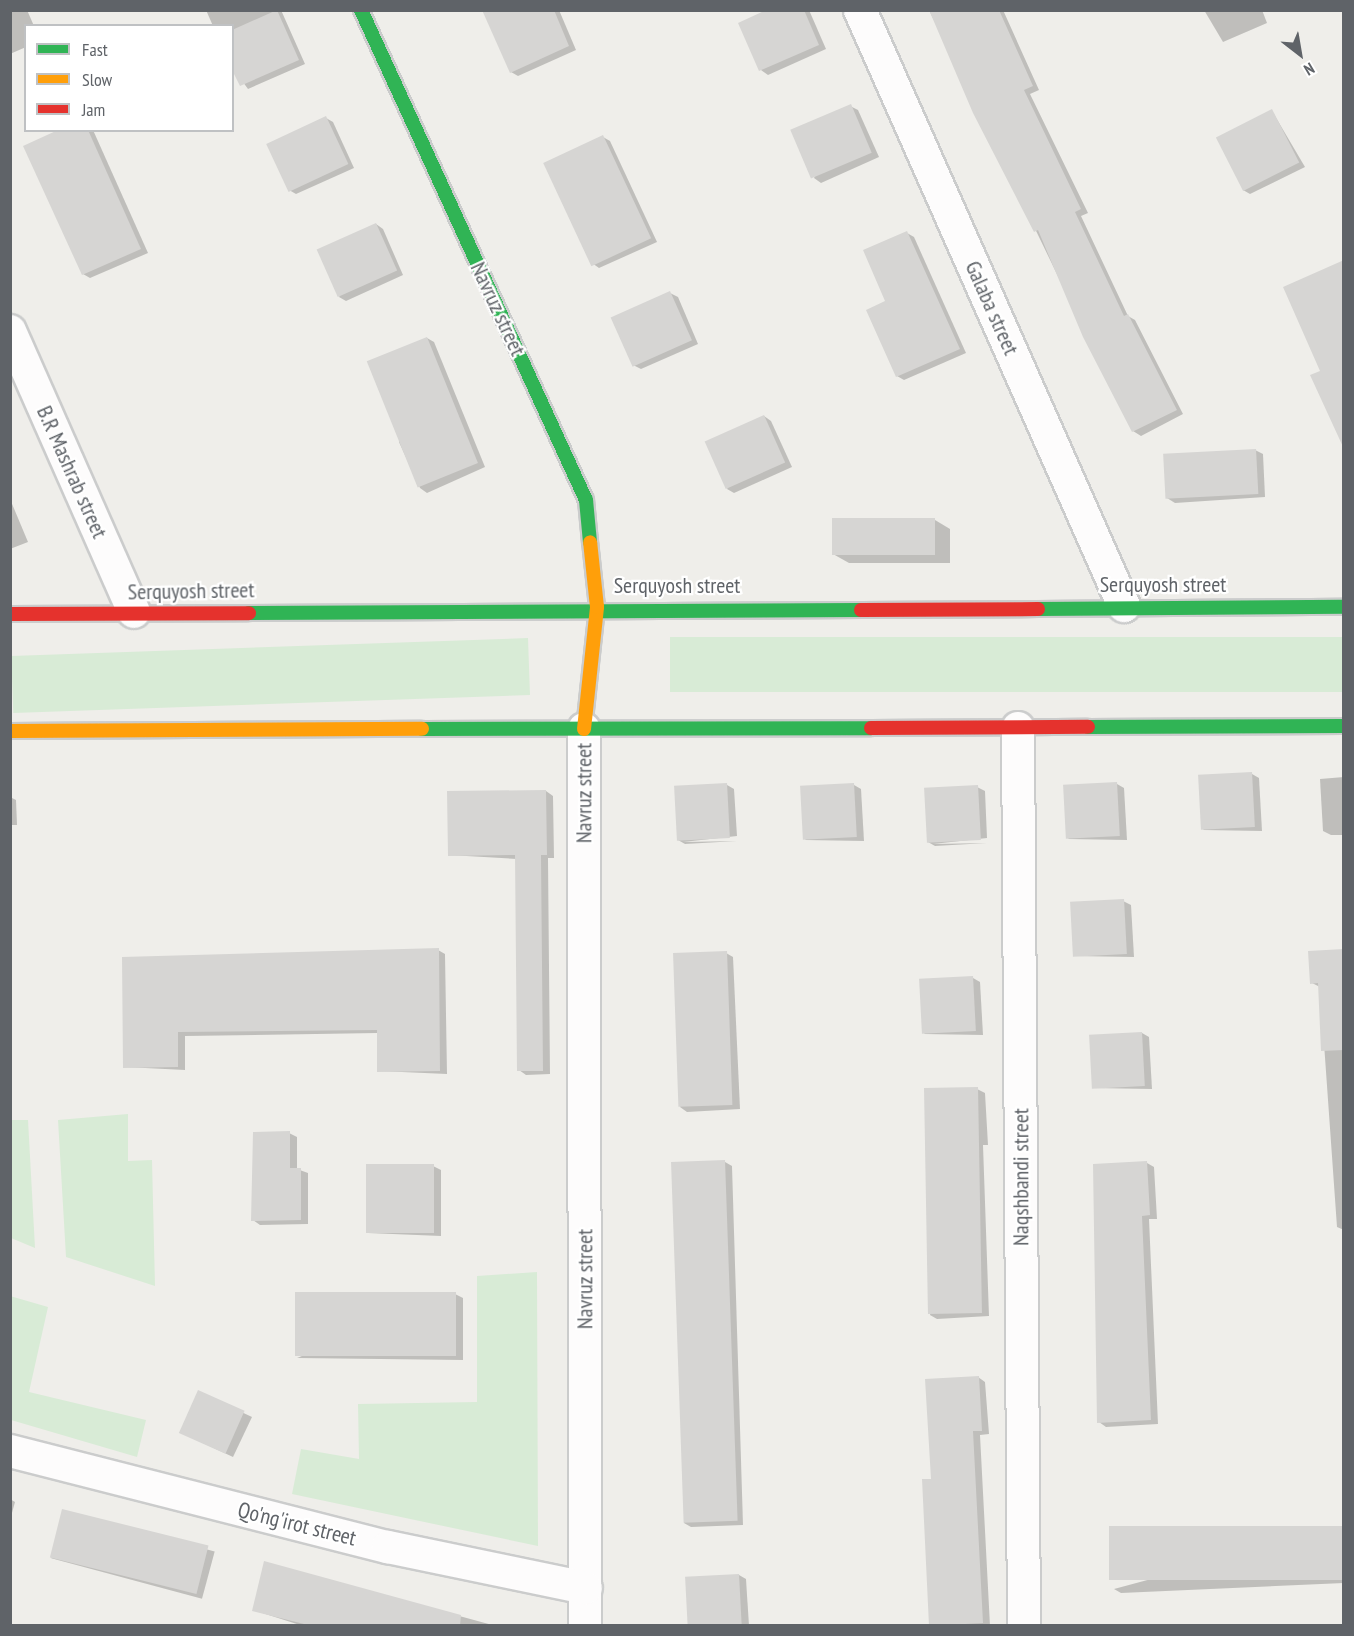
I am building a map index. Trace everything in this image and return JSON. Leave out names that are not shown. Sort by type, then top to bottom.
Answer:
[{"type":"street","name":"Navruz street","points":[[361,10],[586,500],[597,607],[584,729],[585,1626]]},
{"type":"street","name":"Galaba street","points":[[860,10],[1124,606]]},
{"type":"street","name":"B.R Mashrab street","points":[[10,331],[134,612]]},
{"type":"street","name":"Serquyosh street","points":[[10,614],[597,607],[1344,607]]},
{"type":"street","points":[[10,731],[1344,726]]},
{"type":"street","name":"Naqshbandi street","points":[[1018,728],[1024,1626]]},
{"type":"street","name":"Qo'ng'irot street","points":[[10,1451],[388,1547],[586,1588]]},
{"type":"green space","points":[[670,637],[1343,637],[1343,692],[670,692]]},
{"type":"green space","points":[[528,638],[530,695],[13,713],[11,656]]},
{"type":"green space","points":[[128,1114],[128,1161],[152,1160],[155,1286],[66,1257],[58,1120]]},
{"type":"green space","points":[[11,1120],[28,1120],[35,1248],[11,1238]]},
{"type":"green space","points":[[537,1272],[538,1546],[292,1494],[301,1449],[359,1459],[358,1404],[477,1402],[477,1276]]},
{"type":"green space","points":[[10,1296],[48,1307],[29,1392],[146,1420],[137,1457],[11,1420]]},
{"type":"building","points":[[277,10],[299,60],[240,86],[234,74],[234,29]]},
{"type":"building","points":[[482,10],[554,10],[569,46],[510,73]]},
{"type":"building","points":[[766,10],[804,10],[819,45],[759,71],[738,23]]},
{"type":"building","points":[[929,10],[999,10],[1033,86],[1024,90],[1081,209],[1075,212],[1124,316],[1128,314],[1177,410],[1132,432],[1083,337],[1038,230],[1034,232],[973,113]]},
{"type":"building","points":[[851,104],[872,153],[811,179],[790,130]]},
{"type":"building","points":[[1272,109],[1299,162],[1243,191],[1216,138]]},
{"type":"building","points":[[326,116],[348,164],[289,192],[266,144]]},
{"type":"building","points":[[54,132],[89,132],[141,249],[82,275],[23,146]]},
{"type":"building","points":[[603,135],[651,238],[591,266],[543,163]]},
{"type":"building","points":[[376,223],[397,271],[338,297],[317,249]]},
{"type":"building","points":[[907,231],[960,349],[896,377],[866,310],[885,301],[863,250]]},
{"type":"building","points":[[1344,260],[1344,449],[1310,375],[1320,371],[1283,287]]},
{"type":"building","points":[[670,291],[692,340],[633,367],[611,317]]},
{"type":"building","points":[[427,337],[478,463],[418,487],[367,361]]},
{"type":"building","points":[[764,415],[785,463],[726,489],[705,441]]},
{"type":"building","points":[[1256,449],[1258,494],[1165,499],[1163,454]]},
{"type":"building","points":[[832,518],[935,518],[935,555],[832,555]]},
{"type":"building","points":[[1252,772],[1255,827],[1201,830],[1198,775]]},
{"type":"building","points":[[1117,782],[1120,836],[1066,839],[1063,785]]},
{"type":"building","points":[[727,783],[730,838],[677,841],[674,786]]},
{"type":"building","points":[[854,783],[857,837],[803,840],[800,786]]},
{"type":"building","points":[[978,785],[981,840],[927,843],[924,788]]},
{"type":"building","points":[[546,790],[547,855],[541,855],[543,1071],[517,1071],[515,855],[448,856],[447,791]]},
{"type":"building","points":[[1124,899],[1127,954],[1073,957],[1070,902]]},
{"type":"building","points":[[439,948],[440,1071],[377,1072],[377,1030],[178,1032],[178,1067],[123,1068],[122,957]]},
{"type":"building","points":[[1344,949],[1344,1050],[1321,1051],[1318,983],[1310,984],[1308,951]]},
{"type":"building","points":[[727,951],[732,1105],[678,1107],[673,953]]},
{"type":"building","points":[[973,976],[976,1031],[922,1034],[919,979]]},
{"type":"building","points":[[1142,1032],[1145,1086],[1092,1089],[1089,1035]]},
{"type":"building","points":[[978,1087],[982,1313],[928,1314],[924,1088]]},
{"type":"building","points":[[290,1131],[290,1168],[301,1168],[301,1220],[251,1221],[253,1132]]},
{"type":"building","points":[[725,1160],[738,1521],[684,1523],[671,1162]]},
{"type":"building","points":[[1147,1161],[1150,1215],[1142,1216],[1151,1420],[1097,1423],[1093,1164]]},
{"type":"building","points":[[366,1164],[434,1164],[434,1233],[366,1233]]},
{"type":"building","points":[[295,1292],[456,1292],[456,1356],[295,1356]]},
{"type":"building","points":[[979,1376],[982,1431],[973,1431],[983,1623],[929,1626],[922,1479],[931,1479],[925,1379]]},
{"type":"building","points":[[198,1390],[245,1411],[225,1454],[179,1433]]},
{"type":"building","points":[[62,1509],[209,1546],[196,1594],[50,1558]]},
{"type":"building","points":[[1109,1526],[1344,1526],[1344,1580],[1109,1580]]},
{"type":"building","points":[[264,1561],[461,1615],[460,1626],[312,1626],[252,1611]]},
{"type":"building","points":[[739,1574],[742,1626],[688,1626],[685,1577]]},
{"type":"traffic: fast","points":[[361,10],[586,500],[590,542]]},
{"type":"traffic: fast","points":[[1038,609],[1344,607]]},
{"type":"traffic: fast","points":[[249,613],[861,610]]},
{"type":"traffic: fast","points":[[1088,727],[1344,726]]},
{"type":"traffic: fast","points":[[422,729],[871,728]]},
{"type":"traffic: slow","points":[[584,729],[597,607],[590,542]]},
{"type":"traffic: slow","points":[[10,731],[422,729]]},
{"type":"traffic: jam","points":[[861,610],[1038,609]]},
{"type":"traffic: jam","points":[[10,614],[249,613]]},
{"type":"traffic: jam","points":[[871,728],[1088,727]]}]
